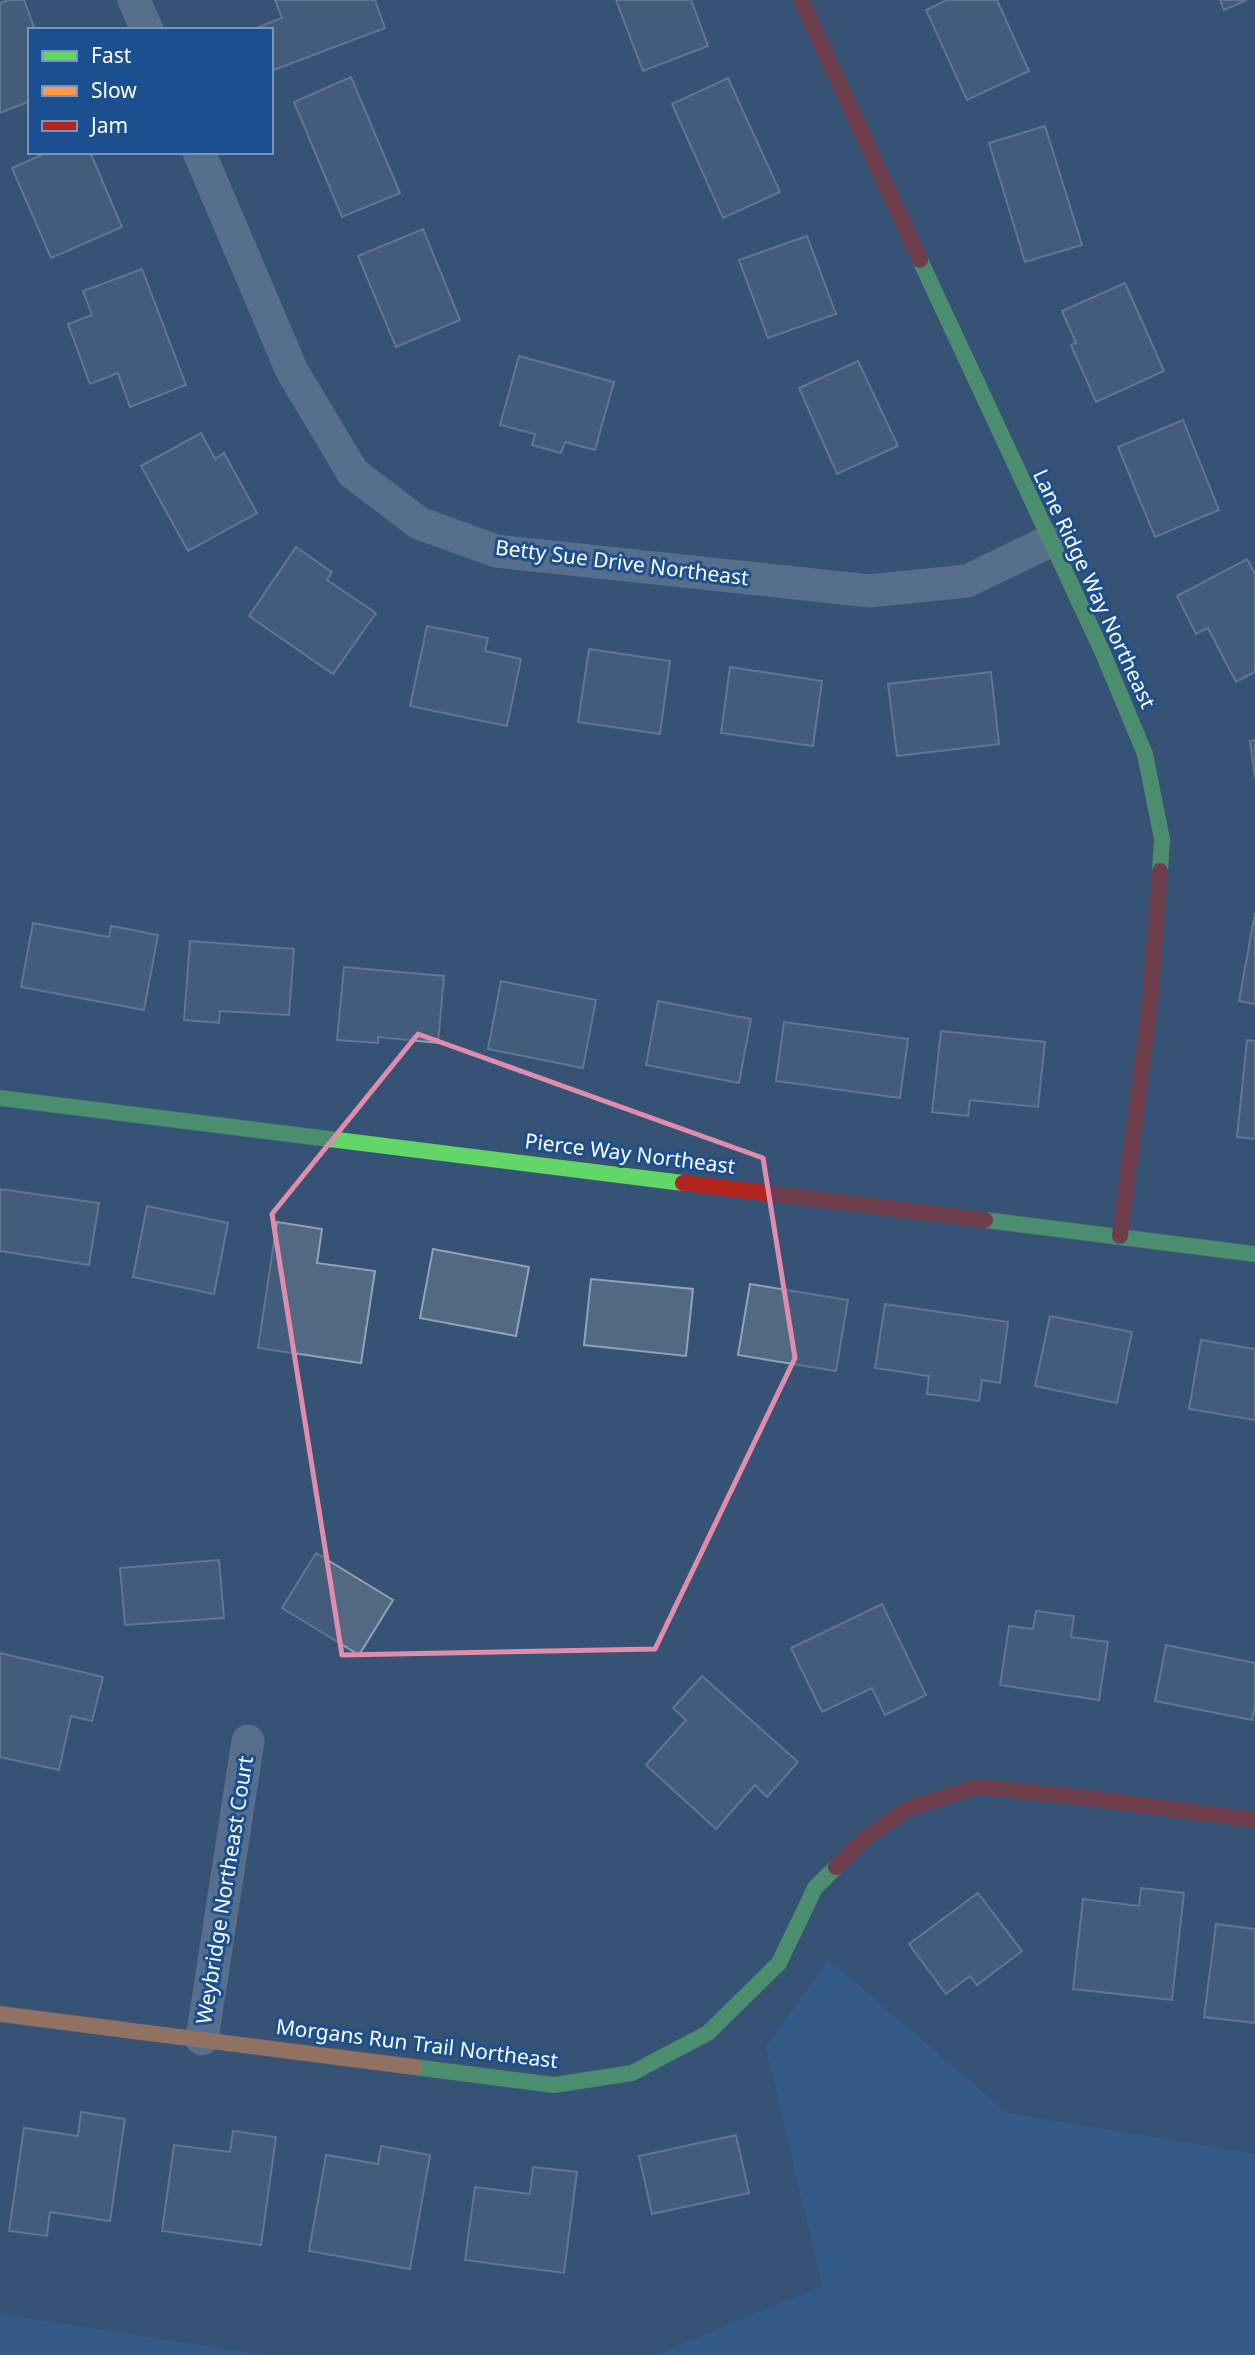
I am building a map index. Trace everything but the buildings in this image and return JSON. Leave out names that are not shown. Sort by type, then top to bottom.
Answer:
[{"type":"street","points":[[134,0],[146,28]]},
{"type":"street","name":"Lane Ridge Way Northeast","points":[[801,0],[1102,651],[1145,754],[1162,839],[1150,1004],[1120,1236]]},
{"type":"street","name":"Betty Sue Drive Northeast","points":[[200,154],[292,371],[305,394],[353,473],[419,523],[496,551],[870,590],[967,581],[1050,541]]},
{"type":"street","name":"Pierce Way Northeast","points":[[0,1098],[1255,1254]]},
{"type":"street","name":"Weybridge Northeast Court","points":[[202,2039],[248,1741]]},
{"type":"street","name":"Morgans Run Trail Northeast","points":[[0,2014],[554,2085],[632,2073],[708,2033],[779,1963],[815,1888],[864,1839],[908,1809],[977,1787],[1255,1819]]},
{"type":"highlighted area","points":[[418,1034],[763,1158],[795,1358],[655,1649],[342,1655],[272,1214]]},
{"type":"shaded area","points":[[829,1960],[1007,2113],[1255,2154],[1255,2355],[655,2355],[822,2286],[766,2047]]},
{"type":"shaded area","points":[[0,2314],[264,2355],[0,2355]]},
{"type":"traffic: fast","points":[[920,260],[1102,651],[1145,754],[1162,839],[1160,871]]},
{"type":"traffic: fast","points":[[0,1098],[683,1183]]},
{"type":"traffic: fast","points":[[985,1220],[1255,1254]]},
{"type":"traffic: fast","points":[[414,2067],[554,2085],[632,2073],[708,2033],[779,1963],[815,1888],[836,1867]]},
{"type":"traffic: slow","points":[[0,2014],[414,2067]]},
{"type":"traffic: jam","points":[[801,0],[920,260]]},
{"type":"traffic: jam","points":[[1120,1236],[1150,1004],[1160,871]]},
{"type":"traffic: jam","points":[[683,1183],[985,1220]]},
{"type":"traffic: jam","points":[[836,1867],[864,1839],[908,1809],[977,1787],[1080,1797],[1255,1820]]}]
